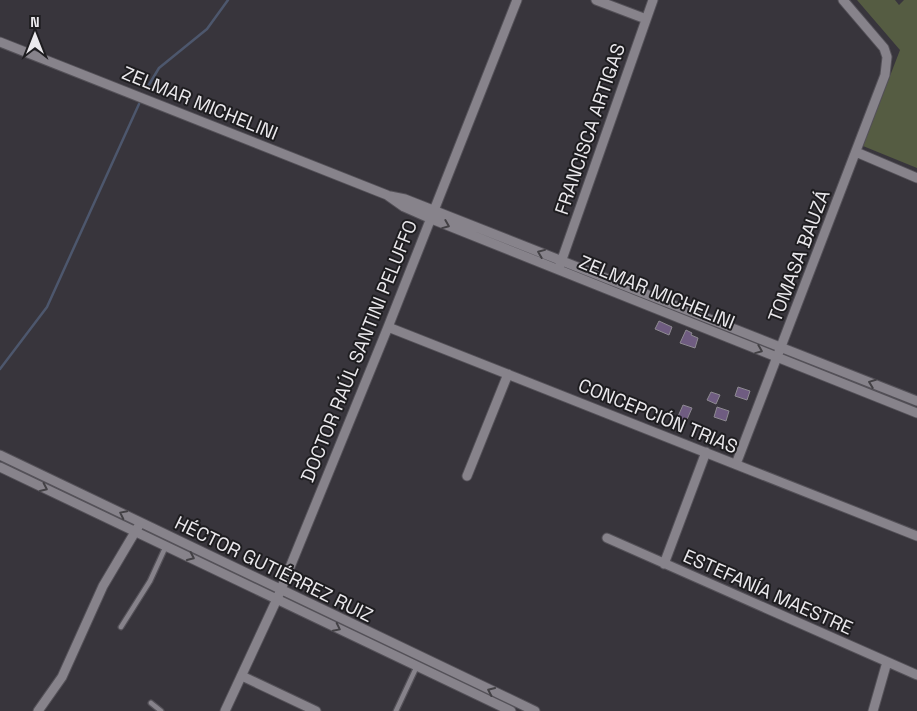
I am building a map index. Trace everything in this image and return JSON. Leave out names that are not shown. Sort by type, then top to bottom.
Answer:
[{"type":"street","name":"DOCTOR RAÚL SANTINI PELUFFO","points":[[225,711],[277,599],[388,327],[517,0]]},
{"type":"street","points":[[596,0],[646,19]]},
{"type":"street","name":"FRANCISCA ARTIGAS","points":[[559,265],[653,0]]},
{"type":"street","name":"TOMASA BAUZÁ","points":[[736,464],[883,82],[887,57],[881,43],[843,0]]},
{"type":"street","name":"ZELMAR MICHELINI","points":[[0,42],[387,196],[406,199],[431,214],[559,265],[917,401]]},
{"type":"street","points":[[856,152],[917,178]]},
{"type":"street","name":"ZELMAR MICHELINI","points":[[559,265],[777,358],[917,413]]},
{"type":"street","name":"CONCEPCIÓN TRIAS","points":[[388,327],[917,536]]},
{"type":"street","points":[[467,476],[508,374]]},
{"type":"street","points":[[664,564],[706,452]]},
{"type":"street","name":"HÉCTOR GUTIÉRREZ RUIZ","points":[[0,455],[535,711]]},
{"type":"street","name":"HÉCTOR GUTIÉRREZ RUIZ","points":[[0,467],[511,711]]},
{"type":"street","points":[[38,711],[62,677],[103,586],[140,522]]},
{"type":"street","name":"ESTEFANÍA MAESTRE","points":[[607,538],[917,675]]},
{"type":"street","points":[[873,711],[887,662]]},
{"type":"street","points":[[242,676],[316,711]]},
{"type":"lane","points":[[121,627],[150,581],[166,546]]},
{"type":"lane","points":[[396,711],[417,666]]},
{"type":"lane","points":[[151,703],[161,711]]},
{"type":"green space","points":[[857,0],[895,0],[899,5],[904,0],[917,0],[917,168],[863,146],[900,50]]},
{"type":"building","points":[[659,321],[672,327],[669,335],[655,329]]},
{"type":"building","points":[[686,330],[698,338],[695,348],[680,343]]},
{"type":"building","points":[[738,387],[750,391],[747,400],[735,396]]},
{"type":"building","points":[[711,392],[720,395],[716,404],[707,400]]},
{"type":"building","points":[[683,405],[692,408],[685,424],[676,421]]},
{"type":"building","points":[[717,407],[729,411],[726,421],[714,417]]},
{"type":"waterway","points":[[147,88],[159,68],[207,29],[228,0]]},
{"type":"waterway","points":[[0,369],[47,307],[139,104]]}]
